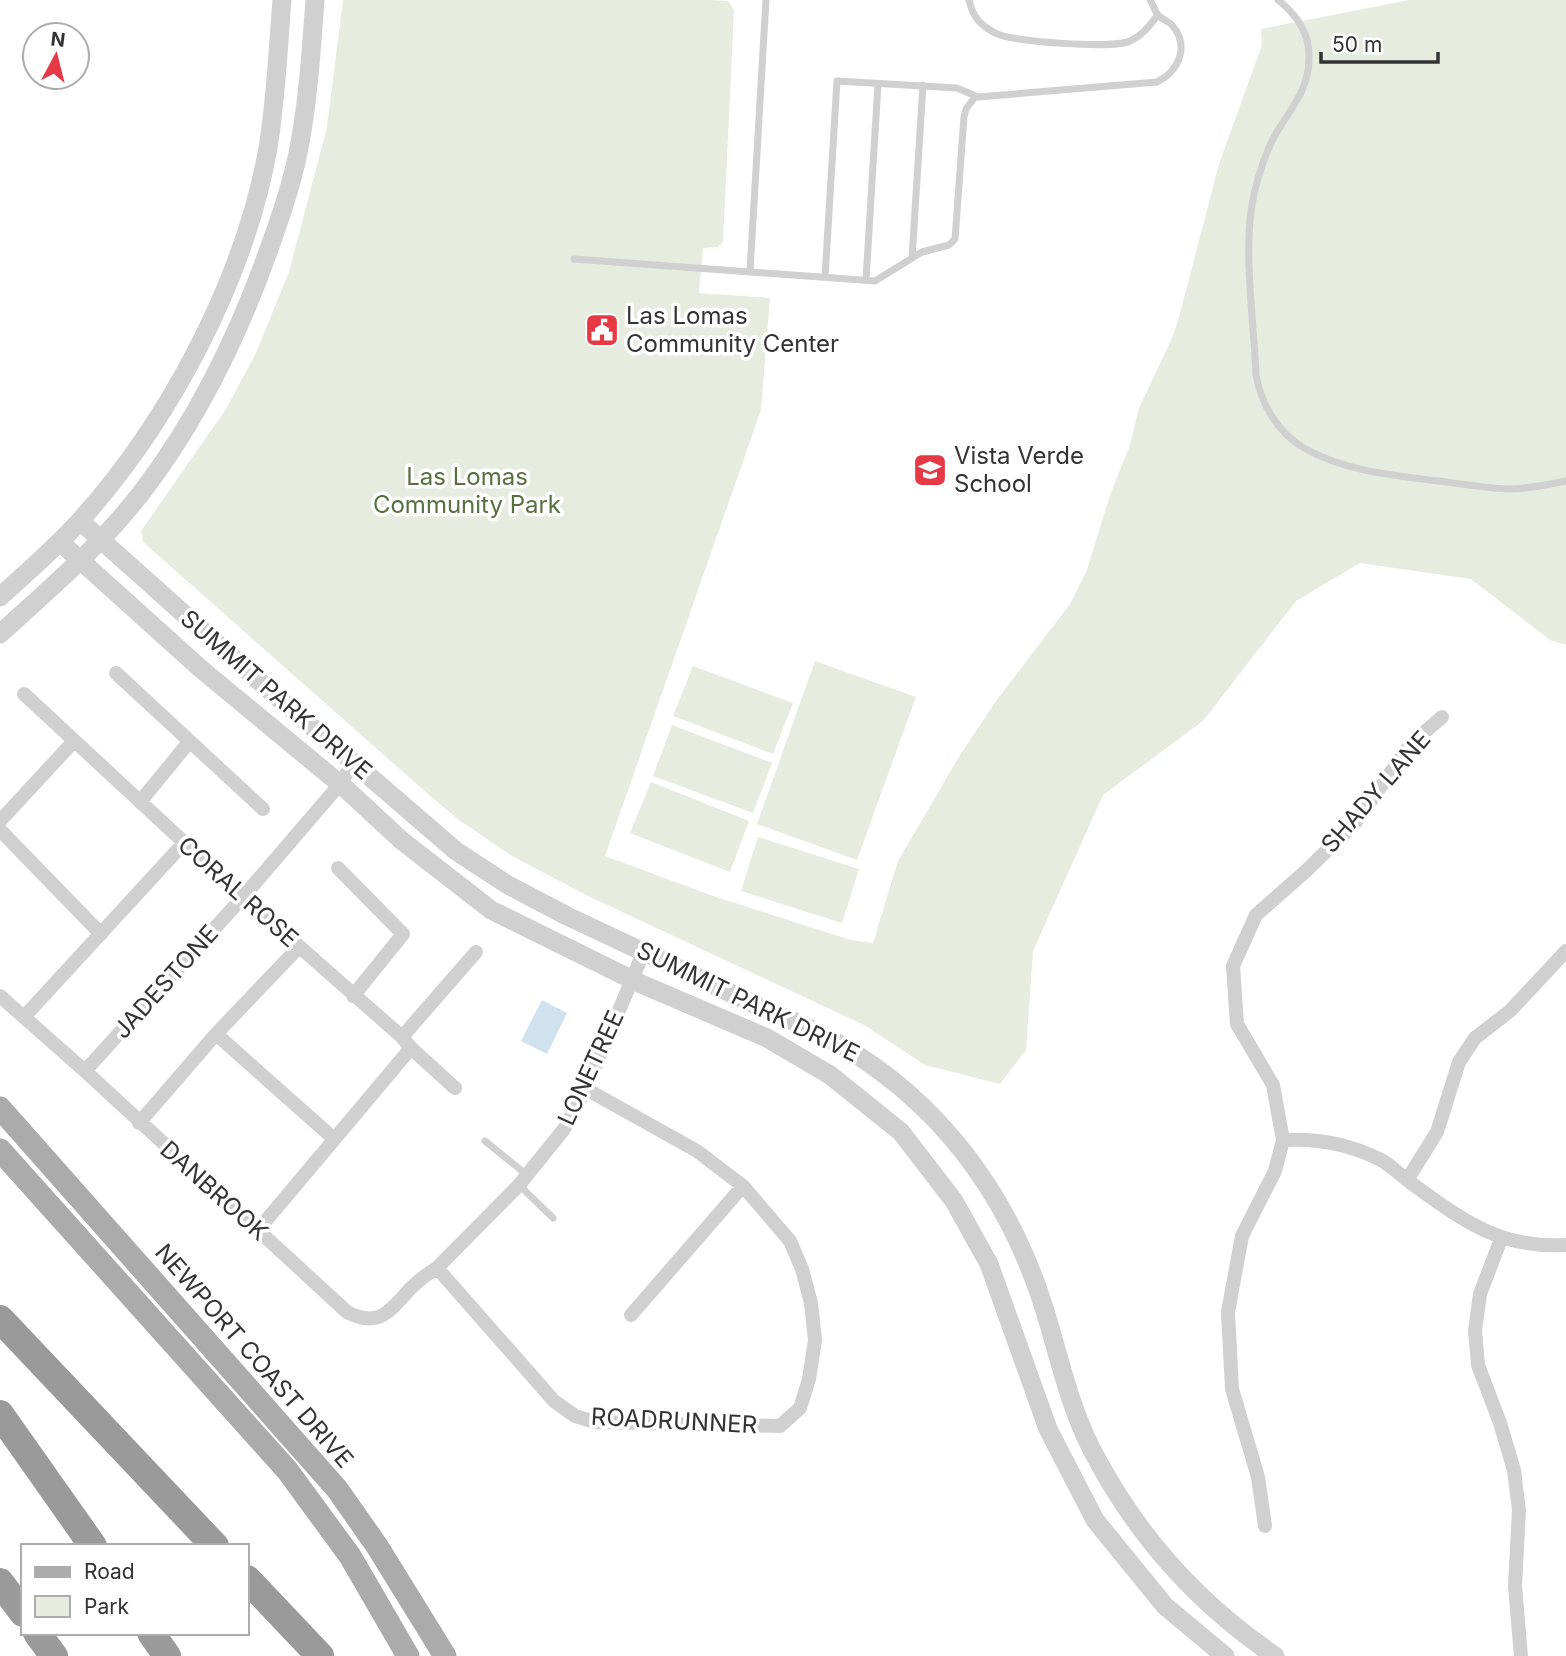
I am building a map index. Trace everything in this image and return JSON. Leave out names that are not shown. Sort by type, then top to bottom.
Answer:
[{"type":"highway","points":[[0,1319],[213,1544]]},
{"type":"highway","points":[[0,1414],[92,1544]]},
{"type":"highway","points":[[248,1580],[320,1656]]},
{"type":"highway","points":[[0,1582],[21,1610]]},
{"type":"highway","points":[[31,1635],[36,1656]]},
{"type":"highway","points":[[38,1635],[54,1656]]},
{"type":"highway","points":[[152,1635],[167,1656]]},
{"type":"main road","name":"NEWPORT COAST DRIVE","points":[[0,1108],[337,1489],[377,1546],[445,1656]]},
{"type":"main road","name":"NEWPORT COAST DRIVE","points":[[0,1150],[287,1471],[351,1556],[408,1656]]},
{"type":"street","points":[[0,597],[79,521],[152,427],[196,354],[219,304],[254,204],[267,151],[274,105],[282,0]]},
{"type":"street","points":[[0,634],[80,561],[144,489],[206,392],[250,303],[284,207],[297,158],[311,66],[315,0]]},
{"type":"street","name":"SUMMIT PARK DRIVE","points":[[79,521],[456,851],[508,885],[567,916],[773,1013],[807,1026],[869,1061],[916,1102],[953,1138],[984,1177],[1021,1247],[1051,1328],[1076,1413],[1090,1447],[1114,1487],[1162,1556],[1187,1585],[1223,1617],[1275,1656]]},
{"type":"street","name":"SUMMIT PARK DRIVE","points":[[60,542],[201,669],[340,784],[401,840],[491,910],[632,979],[778,1044],[830,1074],[901,1132],[954,1201],[989,1264],[1048,1429],[1095,1520],[1165,1606],[1225,1656]]},
{"type":"street","points":[[116,673],[263,808]]},
{"type":"street","name":"CORAL ROSE","points":[[24,694],[455,1088]]},
{"type":"street","name":"SHADY LANE","points":[[1265,1527],[1258,1477],[1231,1389],[1228,1312],[1242,1236],[1275,1171],[1283,1140],[1273,1085],[1237,1024],[1233,966],[1256,915],[1355,823],[1410,746],[1442,717]]},
{"type":"street","points":[[0,821],[74,741]]},
{"type":"street","points":[[140,802],[189,742]]},
{"type":"street","name":"JADESTONE","points":[[85,1071],[243,897],[340,784],[354,762]]},
{"type":"street","points":[[0,830],[101,934]]},
{"type":"street","points":[[24,1017],[184,843]]},
{"type":"street","points":[[338,868],[403,934],[353,996]]},
{"type":"street","points":[[139,1123],[216,1034],[299,947]]},
{"type":"street","name":"LONETREE","points":[[437,1268],[523,1180],[564,1129],[586,1089],[643,951]]},
{"type":"street","points":[[1407,1180],[1437,1132],[1459,1062],[1475,1038],[1510,1011],[1566,951]]},
{"type":"street","points":[[258,1230],[333,1138],[476,952]]},
{"type":"street","name":"DANBROOK","points":[[0,996],[347,1312],[359,1318],[383,1316],[437,1268]]},
{"type":"street","points":[[216,1034],[333,1138]]},
{"type":"street","points":[[586,1089],[696,1151],[743,1186],[631,1315]]},
{"type":"street","points":[[1283,1140],[1313,1139],[1347,1145],[1384,1161],[1462,1220],[1501,1238],[1552,1246],[1566,1245]]},
{"type":"street","name":"ROADRUNNER","points":[[437,1268],[554,1401],[575,1416],[595,1422],[780,1426],[800,1408],[809,1379],[815,1340],[811,1303],[803,1269],[790,1241],[743,1186]]},
{"type":"street","points":[[1501,1238],[1480,1294],[1475,1331],[1478,1365],[1514,1470],[1519,1510],[1515,1586],[1521,1656]]},
{"type":"lane","points":[[750,271],[766,0]]},
{"type":"lane","points":[[969,0],[973,16],[996,34],[1016,39],[1111,45],[1129,42],[1145,31],[1158,15]]},
{"type":"lane","points":[[825,277],[837,81],[957,88],[975,97],[1157,82],[1170,75],[1178,66],[1182,48],[1180,36],[1171,23],[1158,15],[1150,0]]},
{"type":"lane","points":[[1278,0],[1293,12],[1301,25],[1308,38],[1310,59],[1301,96],[1277,132],[1254,196],[1250,262],[1256,375],[1258,390],[1266,409],[1280,428],[1303,448],[1358,467],[1393,475],[1507,489],[1539,487],[1566,481]]},
{"type":"lane","points":[[866,280],[878,84]]},
{"type":"lane","points":[[912,258],[923,85]]},
{"type":"lane","points":[[574,259],[875,281],[922,252],[949,245],[955,239],[964,117],[966,109],[975,97]]},
{"type":"lane","points":[[485,1141],[523,1180],[553,1218]]},
{"type":"green space","name":"Las Lomas Community Park","points":[[343,0],[707,0],[728,1],[734,10],[723,242],[718,247],[703,248],[699,293],[770,298],[761,410],[605,856],[716,897],[851,940],[873,943],[898,861],[960,755],[996,701],[1070,604],[1087,570],[1110,495],[1130,445],[1139,408],[1173,336],[1219,164],[1262,45],[1261,29],[1409,0],[1566,0],[1566,645],[1550,640],[1471,579],[1360,563],[1296,601],[1203,721],[1103,795],[1033,951],[1026,1050],[1000,1084],[925,1065],[864,1025],[588,896],[512,856],[459,820],[428,794],[143,542],[141,531],[226,409],[255,355],[289,272],[327,127]]},
{"type":"green space","points":[[815,661],[916,697],[857,860],[757,824]]},
{"type":"green space","points":[[693,666],[793,703],[773,754],[673,716]]},
{"type":"green space","points":[[672,725],[772,763],[753,813],[653,776]]},
{"type":"green space","points":[[651,782],[749,821],[730,872],[630,833]]},
{"type":"green space","points":[[758,837],[859,869],[842,923],[741,891]]},
{"type":"water","points":[[542,1000],[567,1013],[547,1054],[521,1041]]},
{"type":"place","name":"Las Lomas Community Center","points":[[602,330]]},
{"type":"place","name":"Vista Verde School","points":[[930,470]]}]
